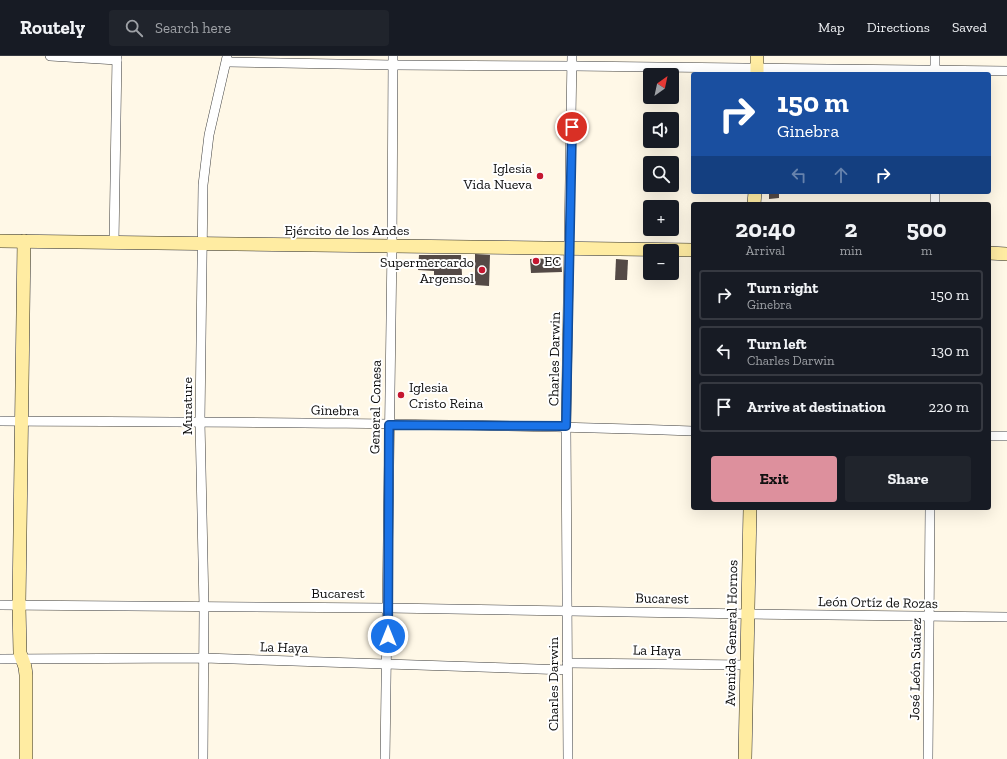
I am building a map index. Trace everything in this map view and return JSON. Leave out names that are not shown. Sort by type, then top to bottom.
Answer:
[{"type":"main road","name":"Ejército de los Andes","points":[[0,241],[114,242],[203,245],[691,250]]},
{"type":"main road","points":[[24,241],[19,605],[20,648],[26,675],[26,759]]},
{"type":"main road","points":[[991,253],[1007,254]]},
{"type":"main road","name":"Avenida General Hornos","points":[[745,759],[750,510]]},
{"type":"street","points":[[50,56],[117,58],[114,242]]},
{"type":"street","name":"Charles Darwin","points":[[568,759],[566,426],[572,56]]},
{"type":"street","points":[[935,56],[935,72]]},
{"type":"street","points":[[227,59],[393,61],[572,66],[757,66],[935,72],[1007,71]]},
{"type":"street","name":"Murature","points":[[203,759],[204,607],[200,421],[203,185],[207,149],[227,59]]},
{"type":"street","name":"General Conesa","points":[[385,759],[388,664],[393,61]]},
{"type":"street","name":"Ginebra","points":[[0,421],[200,421],[389,425],[566,426],[691,431]]},
{"type":"street","points":[[991,436],[1007,436]]},
{"type":"street","name":"José León Suárez","points":[[928,759],[930,510]]},
{"type":"street","name":"Bucarest","points":[[0,605],[566,610],[748,614]]},
{"type":"street","name":"León Ortíz de Rozas","points":[[748,614],[1007,617]]},
{"type":"street","name":"La Haya","points":[[0,659],[204,658],[388,664],[567,666],[746,665]]},
{"type":"building","points":[[769,194],[779,194],[779,198],[769,199]]},
{"type":"building","name":"Supermercardo Argensol","points":[[475,254],[490,255],[489,286],[475,285]]},
{"type":"building","points":[[419,255],[461,255],[462,275],[434,275],[434,271],[418,270]]},
{"type":"building","points":[[558,258],[561,261],[562,272],[531,273],[530,259]]},
{"type":"building","points":[[616,259],[628,260],[627,280],[615,280]]},
{"type":"place","name":"Iglesia Vida Nueva","points":[[540,176]]},
{"type":"place","name":"EC","points":[[536,261]]},
{"type":"place","name":"Supermercardo Argensol","points":[[482,270]]},
{"type":"place","name":"Iglesia Cristo Reina","points":[[401,395]]},
{"type":"route","points":[[388,636],[389,425],[566,426],[572,127]]}]
